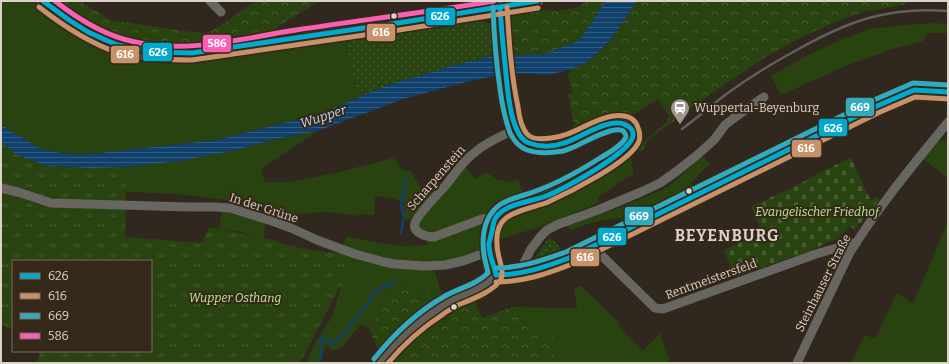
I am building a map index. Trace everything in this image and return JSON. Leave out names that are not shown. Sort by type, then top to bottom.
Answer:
[{"type":"main road","points":[[42,1],[85,30],[117,44],[151,52],[175,53],[192,53],[310,35],[398,24],[500,4],[537,1]]},
{"type":"main road","points":[[379,363],[398,340],[423,319],[450,301],[488,283],[493,279],[496,275],[490,248],[495,220],[500,213],[508,208],[547,196],[610,160],[625,149],[633,140],[634,136],[632,131],[626,124],[619,122],[606,124],[566,143],[555,145],[545,146],[533,144],[521,137],[516,129],[508,97],[502,43],[500,4]]},
{"type":"street","points":[[210,1],[221,12]]},
{"type":"street","points":[[496,275],[519,273],[569,258],[831,128],[914,90],[948,92]]},
{"type":"street","points":[[519,273],[531,249],[547,230],[660,183],[696,156],[714,140],[725,125],[764,97]]},
{"type":"street","name":"Steinhauser Straße","points":[[797,363],[849,254],[908,171],[948,122]]},
{"type":"street","name":"Scharpenstein","points":[[495,220],[482,219],[434,237],[421,234],[415,228],[414,224],[418,216],[446,185],[464,161],[487,143],[516,129]]},
{"type":"street","name":"In der Grüne","points":[[1,188],[51,203],[230,208],[272,221],[355,254],[395,264],[424,266],[445,265],[464,261],[490,248]]},
{"type":"street","name":"Rentmeistersfeld","points":[[595,245],[599,253],[655,308],[659,309],[816,254],[857,242]]},
{"type":"green space","points":[[1,1],[34,1],[64,24],[97,41],[196,57],[323,41],[351,39],[346,47],[359,97],[319,114],[217,140],[81,155],[41,149],[1,124]]},
{"type":"green space","points":[[53,1],[79,1],[111,20],[204,33],[209,32],[223,24],[255,1],[320,1],[277,27],[277,34],[198,46],[161,46],[121,40],[101,32],[73,17]]},
{"type":"green space","points":[[606,1],[581,38],[573,43],[545,54],[511,56],[508,14],[545,10],[557,11],[579,7],[586,2]]},
{"type":"green space","points":[[637,1],[907,1],[903,5],[870,10],[843,19],[806,35],[767,56],[705,98],[649,139],[641,153],[637,148],[666,123],[669,115],[658,99],[634,114],[625,113],[613,115],[595,121],[575,131],[568,94],[573,92],[568,76],[572,69],[590,61],[609,43]]},
{"type":"green space","points":[[479,20],[491,24],[495,32],[497,55],[459,64],[388,85],[359,97],[346,47],[351,39]]},
{"type":"green space","points":[[937,23],[948,25],[948,33],[928,33],[923,41],[893,49],[848,65],[781,95],[771,76],[806,56],[840,40],[870,29]]},
{"type":"green space","points":[[318,131],[261,169],[265,182],[290,182],[335,173],[393,158],[406,172],[410,170],[423,192],[436,192],[461,161],[475,179],[487,172],[497,180],[513,182],[518,179],[524,197],[549,202],[605,171],[630,153],[634,173],[598,197],[599,202],[549,224],[498,240],[481,250],[458,259],[432,263],[440,289],[415,296],[406,284],[388,286],[389,300],[369,328],[360,325],[342,347],[333,351],[326,344],[320,363],[306,363],[314,345],[333,315],[340,289],[341,252],[346,236],[402,246],[427,245],[426,234],[417,226],[436,193],[408,221],[403,220],[405,217],[403,202],[386,197],[375,196],[374,215],[361,214],[360,216],[327,212],[298,214],[295,218],[247,203],[176,194],[109,191],[44,165],[237,150],[277,139]]},
{"type":"green space","name":"Wupper Osthang","points":[[1,132],[39,154],[124,158],[126,200],[125,237],[202,243],[209,227],[278,241],[282,244],[316,251],[355,254],[349,270],[300,363],[37,363],[40,352],[152,352],[152,260],[12,260],[12,330],[1,324]]},
{"type":"green space","points":[[948,138],[948,179],[923,159],[937,142]]},
{"type":"green space","points":[[702,157],[710,163],[691,183],[694,187],[624,222],[620,218],[594,222],[570,230],[566,226],[614,210],[658,192],[672,184]]},
{"type":"green space","name":"Evangelischer Friedhof","points":[[851,158],[871,201],[877,196],[879,200],[855,230],[850,226],[837,239],[809,251],[735,277],[724,250],[762,232],[751,206],[792,188]]},
{"type":"green space","points":[[222,210],[265,221],[264,239],[239,231],[219,229]]},
{"type":"green space","points":[[948,221],[948,363],[851,363],[865,335],[875,339],[897,293],[913,304]]},
{"type":"green space","points":[[549,238],[557,243],[562,253],[533,265],[531,263]]},
{"type":"green space","points":[[406,284],[415,296],[440,289],[448,312],[474,299],[482,318],[513,307],[531,333],[553,331],[552,353],[561,363],[399,363],[383,354],[376,346],[369,328],[389,300],[388,286]]},
{"type":"green space","points":[[581,286],[619,322],[617,324],[643,351],[660,333],[669,360],[672,363],[561,363],[531,333],[513,307],[577,308],[574,288]]},
{"type":"water","name":"Wupper","points":[[606,1],[637,1],[609,42],[589,61],[572,69],[548,75],[520,73],[499,75],[466,82],[403,99],[318,131],[180,161],[123,167],[89,168],[44,165],[17,155],[1,142],[1,124],[41,149],[81,155],[217,140],[319,114],[388,85],[459,64],[497,55],[511,56],[545,54],[573,43],[581,38]]},
{"type":"waterway","points":[[401,233],[404,217],[401,205],[405,178]]},
{"type":"waterway","points":[[319,363],[321,356],[320,343],[322,338],[329,342],[336,342],[339,337],[345,333],[352,322],[357,319],[360,311],[367,306],[371,297],[382,287],[392,284],[392,281]]},
{"type":"railway","points":[[682,129],[750,77],[814,41],[850,24],[868,18],[906,11],[948,11]]},
{"type":"transit line","name":"626","points":[[43,1],[88,32],[118,45],[155,52],[192,53],[537,1]]},
{"type":"transit line","name":"586","points":[[55,1],[92,26],[113,36],[135,42],[175,46],[216,44],[296,30],[494,1]]},
{"type":"transit line","name":"616","points":[[39,7],[75,32],[105,48],[134,56],[173,60],[192,60],[538,8]]},
{"type":"transit line","name":"669","points":[[374,359],[398,332],[425,309],[450,293],[478,281],[488,273],[484,255],[483,239],[486,224],[494,210],[511,199],[549,186],[586,167],[614,149],[622,143],[626,137],[624,132],[614,130],[566,150],[549,153],[540,153],[524,149],[517,143],[510,133],[505,117],[496,59],[493,7]]},
{"type":"transit line","name":"626","points":[[496,275],[490,255],[489,243],[494,220],[499,214],[511,206],[546,196],[581,178],[611,160],[630,141],[633,134],[630,128],[626,125],[612,123],[604,125],[564,143],[555,145],[538,145],[529,143],[522,138],[517,130],[510,108],[500,7]]},
{"type":"transit line","name":"616","points":[[388,363],[420,331],[435,320],[458,305],[488,291],[498,283],[502,277],[502,268],[497,238],[501,223],[505,219],[518,211],[546,203],[598,176],[625,158],[634,149],[639,141],[640,136],[636,123],[626,116],[613,116],[597,120],[559,137],[538,139],[527,134],[523,128],[519,114],[514,82],[507,7]]},
{"type":"transit line","name":"669","points":[[496,268],[523,265],[566,252],[874,100],[913,83],[948,85]]},
{"type":"transit line","name":"626","points":[[496,275],[524,272],[569,258],[877,106],[914,90],[948,92]]},
{"type":"transit line","name":"616","points":[[496,282],[516,281],[535,277],[572,264],[880,112],[915,97],[948,99]]},
{"type":"place","name":"Wuppertal-Beyenburg","points":[[680,125]]},
{"type":"district","name":"BEYENBURG","points":[[727,235]]}]
